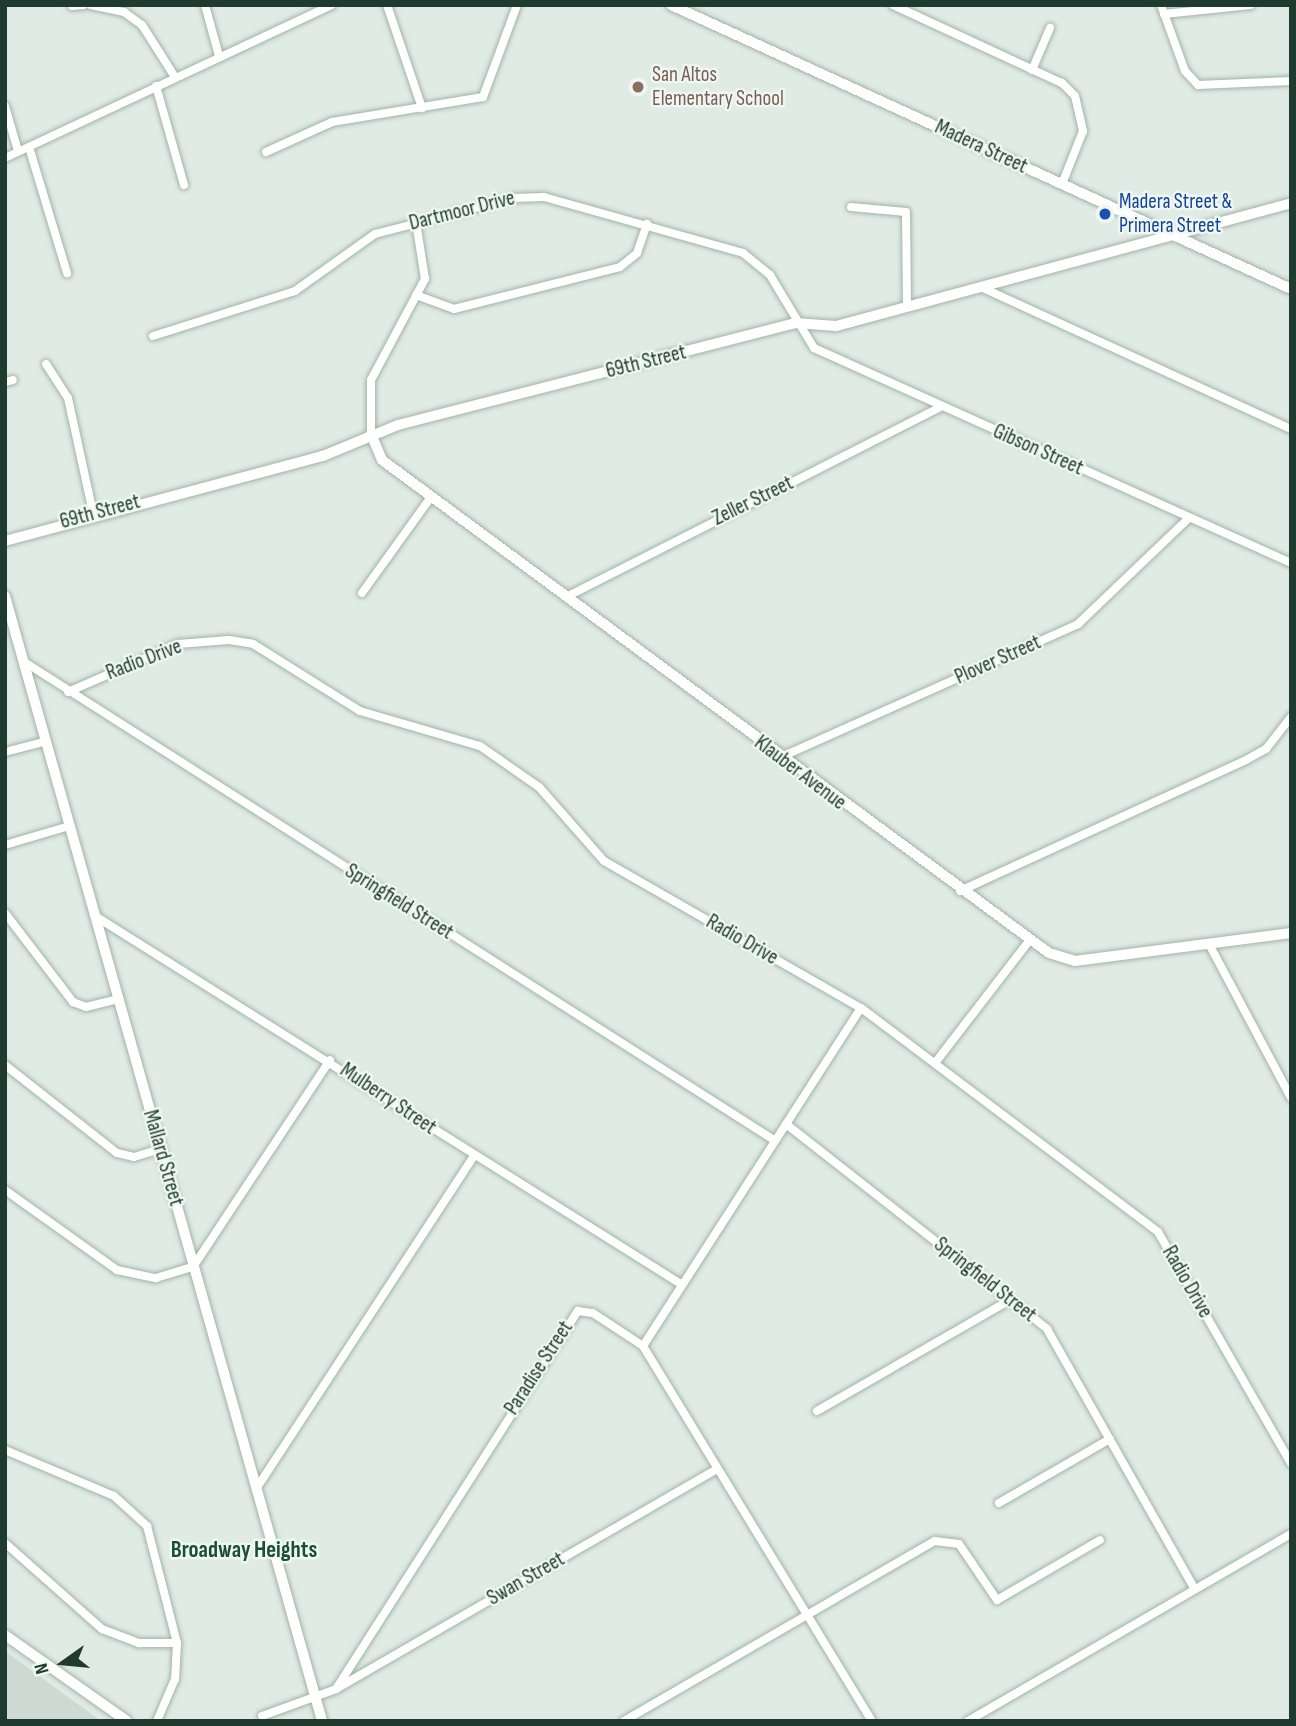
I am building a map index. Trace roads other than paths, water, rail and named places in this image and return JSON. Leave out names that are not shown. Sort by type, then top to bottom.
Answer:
[{"type":"main road","points":[[5,1635],[127,1721]]},
{"type":"street","points":[[72,6],[84,5]]},
{"type":"street","points":[[91,5],[142,25],[175,77]]},
{"type":"street","points":[[205,5],[219,56]]},
{"type":"street","points":[[5,158],[332,5]]},
{"type":"street","points":[[387,5],[422,108]]},
{"type":"street","points":[[266,152],[332,122],[422,108],[490,90],[517,5]]},
{"type":"street","name":"Madera Street","points":[[671,5],[1291,289]]},
{"type":"street","points":[[893,5],[1062,83],[1084,117],[1062,184]]},
{"type":"street","points":[[1251,5],[1162,10],[1185,71],[1198,85],[1291,81]]},
{"type":"street","points":[[1031,70],[1050,28]]},
{"type":"street","points":[[156,86],[184,184]]},
{"type":"street","points":[[5,106],[18,151]]},
{"type":"street","points":[[29,147],[67,273]]},
{"type":"street","name":"Dartmoor Drive","points":[[153,336],[295,291],[355,243],[416,222],[530,195],[647,224],[751,258],[775,282],[795,323]]},
{"type":"street","name":"69th Street","points":[[5,541],[93,513],[323,456],[371,434],[795,323],[836,326],[907,305],[1128,251],[1168,233],[1291,203]]},
{"type":"street","points":[[851,207],[906,212],[907,305]]},
{"type":"street","points":[[371,434],[371,380],[416,295],[426,267],[416,222]]},
{"type":"street","points":[[416,295],[454,309],[620,267],[637,253],[647,224]]},
{"type":"street","points":[[983,288],[1291,429]]},
{"type":"street","name":"Gibson Street","points":[[795,323],[814,348],[1188,519],[1291,563]]},
{"type":"street","points":[[47,364],[68,398],[93,513]]},
{"type":"street","name":"Zeller Street","points":[[566,597],[941,407]]},
{"type":"street","name":"Klauber Avenue","points":[[371,434],[382,460],[779,758],[1029,941],[1076,961],[1210,946],[1291,933]]},
{"type":"street","points":[[362,593],[431,497]]},
{"type":"street","name":"Plover Street","points":[[779,758],[1078,624],[1188,519]]},
{"type":"street","name":"Mallard Street","points":[[5,596],[26,663],[193,1267],[258,1486],[321,1721]]},
{"type":"street","name":"Radio Drive","points":[[68,692],[178,644],[253,644],[360,711],[480,746],[539,787],[604,861],[861,1008],[1158,1232],[1291,1463]]},
{"type":"street","name":"Springfield Street","points":[[26,663],[774,1140]]},
{"type":"street","points":[[960,891],[1246,760],[1266,749],[1291,718]]},
{"type":"street","points":[[5,752],[47,741]]},
{"type":"street","points":[[5,845],[69,825]]},
{"type":"street","points":[[5,914],[73,1002],[86,1007],[118,999]]},
{"type":"street","name":"Mulberry Street","points":[[95,916],[330,1060],[474,1156],[681,1284]]},
{"type":"street","points":[[935,1063],[1029,941]]},
{"type":"street","points":[[1210,946],[1291,1098]]},
{"type":"street","points":[[861,1008],[643,1346],[715,1470],[872,1721]]},
{"type":"street","points":[[5,1190],[117,1270],[156,1278],[193,1267],[330,1060]]},
{"type":"street","points":[[5,1065],[117,1153],[134,1157],[161,1150]]},
{"type":"street","name":"Springfield Street","points":[[786,1124],[1047,1329],[1195,1589]]},
{"type":"street","points":[[258,1486],[474,1156]]},
{"type":"street","points":[[817,1411],[1010,1300]]},
{"type":"street","name":"Paradise Street","points":[[336,1689],[568,1318],[578,1311],[593,1313],[643,1346]]},
{"type":"street","points":[[999,1503],[1110,1439]]},
{"type":"street","points":[[5,1450],[135,1508],[156,1547],[177,1643],[175,1679],[157,1721]]},
{"type":"street","name":"Swan Street","points":[[262,1716],[315,1699],[336,1689],[715,1470]]},
{"type":"street","points":[[968,1721],[1291,1534]]},
{"type":"street","points":[[624,1721],[935,1541],[959,1544],[997,1600],[1100,1540]]},
{"type":"street","points":[[5,1542],[102,1629],[139,1643],[177,1643]]},
{"type":"place","name":"San Altos Elementary School","points":[[638,87]]},
{"type":"place","name":"Madera Street & Primera Street","points":[[1105,214]]},
{"type":"district","name":"Broadway Heights","points":[[244,1550]]}]
